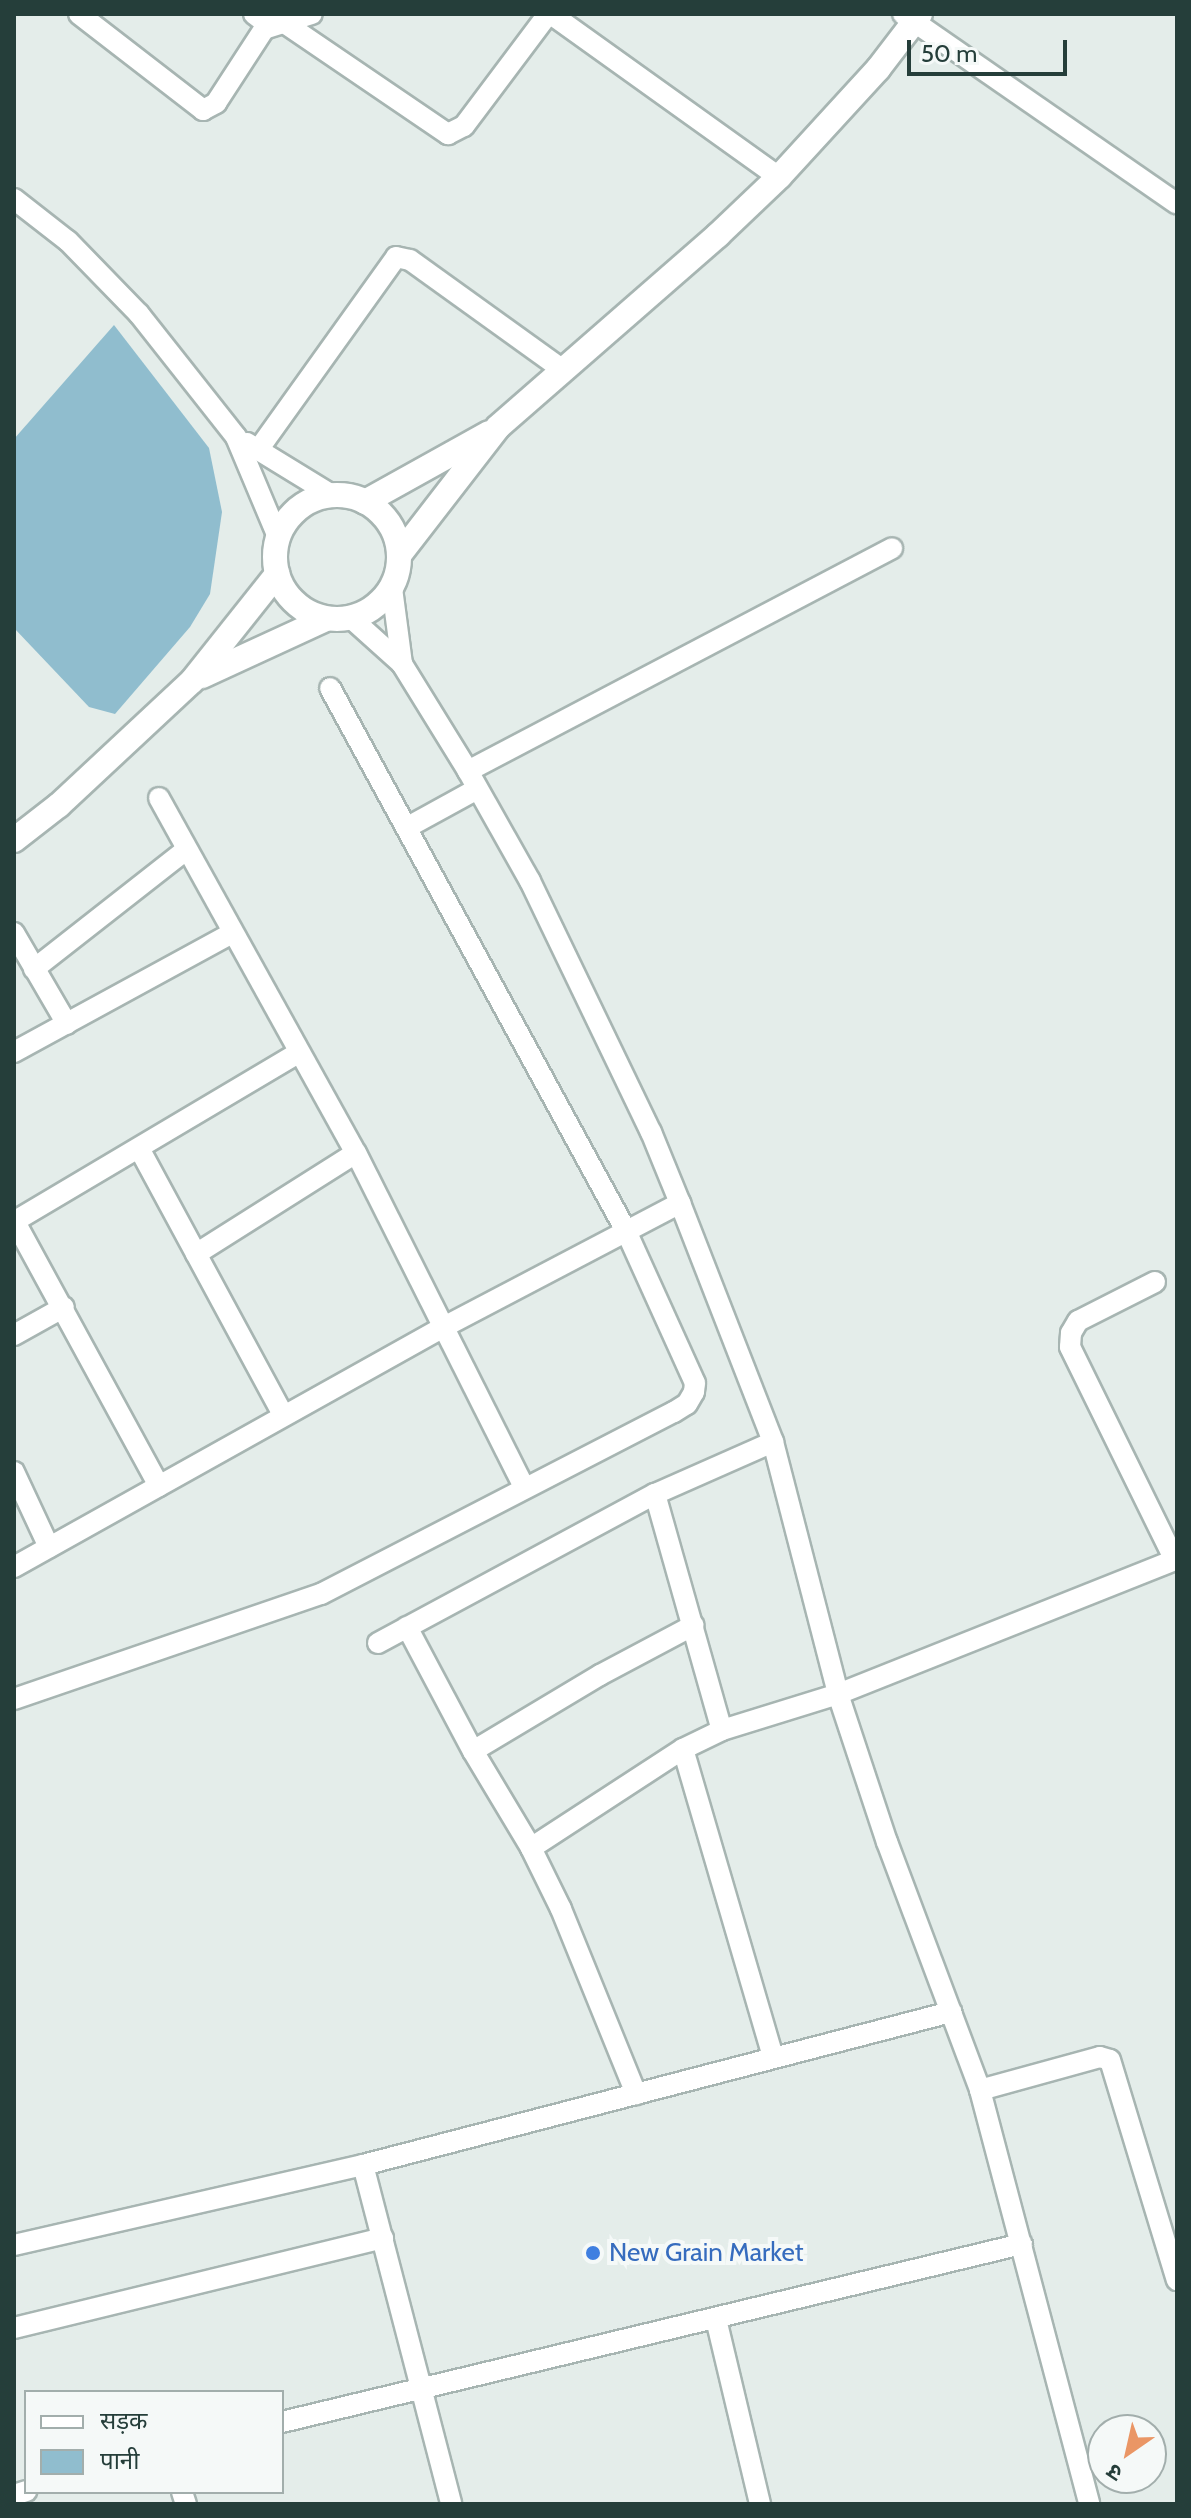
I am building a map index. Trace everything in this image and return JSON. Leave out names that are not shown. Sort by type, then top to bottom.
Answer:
[{"type":"main road","points":[[192,681],[326,619],[351,618],[368,612],[392,588],[400,554],[498,427],[779,177],[878,69],[913,17]]},
{"type":"main road","points":[[365,502],[498,427]]},
{"type":"main road","points":[[326,619],[295,604],[277,574],[278,537],[299,508],[332,495],[365,502],[383,515],[395,533],[400,554]]},
{"type":"main road","points":[[14,840],[59,805],[192,681],[277,574]]},
{"type":"street","points":[[79,14],[203,110],[216,103],[270,22],[312,14]]},
{"type":"street","points":[[270,22],[448,134],[464,126],[549,14],[779,177]]},
{"type":"street","points":[[913,17],[1177,204]]},
{"type":"street","points":[[14,199],[68,241],[100,272],[139,314],[236,437],[278,537]]},
{"type":"street","points":[[258,450],[396,257],[410,260],[563,370]]},
{"type":"street","points":[[236,437],[332,495]]},
{"type":"street","points":[[408,827],[472,780],[892,548]]},
{"type":"street","points":[[392,588],[402,664]]},
{"type":"street","points":[[351,618],[402,664],[530,881],[651,1132],[680,1203],[773,1442],[838,1694],[887,1842],[980,2090],[1089,2504]]},
{"type":"street","points":[[14,1699],[321,1594],[674,1412],[687,1404],[694,1392],[695,1383],[625,1229],[330,688]]},
{"type":"street","points":[[159,798],[356,1153],[524,1487]]},
{"type":"street","points":[[34,969],[187,849]]},
{"type":"street","points":[[14,933],[67,1024]]},
{"type":"street","points":[[14,1052],[232,933]]},
{"type":"street","points":[[159,1486],[64,1307],[14,1221],[140,1150],[298,1053]]},
{"type":"street","points":[[140,1150],[284,1416]]},
{"type":"street","points":[[196,1254],[356,1153]]},
{"type":"street","points":[[14,1567],[442,1328],[625,1229],[680,1203]]},
{"type":"street","points":[[531,1848],[683,1749],[722,1730],[838,1694],[1176,1560],[1070,1347],[1071,1333],[1078,1321],[1155,1282]]},
{"type":"street","points":[[14,1335],[64,1307]]},
{"type":"street","points":[[378,1643],[655,1494],[773,1442]]},
{"type":"street","points":[[14,1472],[49,1547]]},
{"type":"street","points":[[655,1494],[722,1730]]},
{"type":"street","points":[[473,1751],[600,1675],[694,1625]]},
{"type":"street","points":[[407,1627],[473,1751],[531,1848],[561,1909],[636,2094]]},
{"type":"street","points":[[683,1749],[773,2056]]},
{"type":"street","points":[[14,2245],[363,2165],[951,2012]]},
{"type":"street","points":[[980,2090],[1100,2057],[1110,2060],[1177,2280]]},
{"type":"street","points":[[363,2165],[451,2504]]},
{"type":"street","points":[[14,2328],[383,2238]]},
{"type":"street","points":[[284,2422],[1022,2244]]},
{"type":"street","points":[[716,2319],[760,2504]]},
{"type":"water","points":[[114,325],[209,448],[222,512],[210,594],[190,627],[115,714],[89,707],[14,628],[14,439]]},
{"type":"place","name":"New Grain Market","points":[[593,2253]]}]
